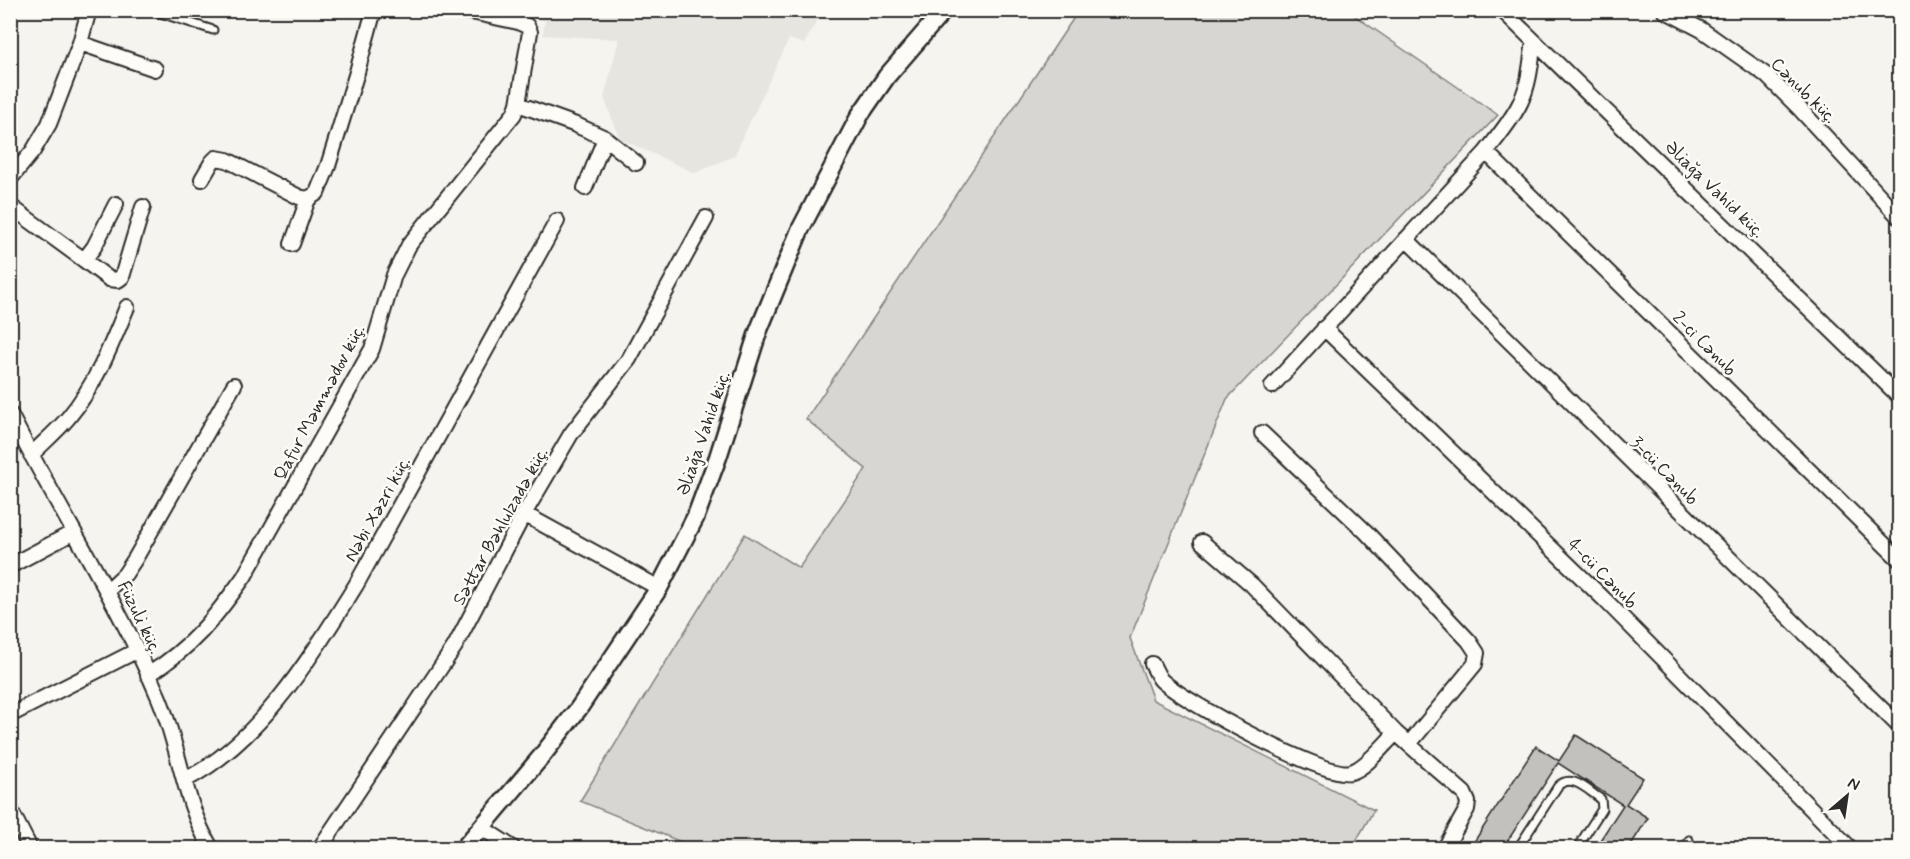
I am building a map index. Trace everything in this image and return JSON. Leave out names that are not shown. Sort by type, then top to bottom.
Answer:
[{"type":"street","points":[[10,179],[15,163],[33,151],[49,124],[80,43],[88,14],[75,10]]},
{"type":"street","points":[[292,244],[308,199],[317,193],[328,166],[374,10]]},
{"type":"street","name":"Qafur Məmmədov küç.","points":[[148,675],[172,660],[195,639],[244,577],[372,349],[394,275],[409,245],[504,128],[518,104],[530,32],[527,26],[462,10]]},
{"type":"street","name":"Əliağa Vahid küç.","points":[[464,849],[579,708],[659,588],[696,516],[718,457],[758,332],[800,230],[860,115],[887,76],[944,10]]},
{"type":"street","name":"Əliağa Vahid küç.","points":[[1502,10],[1899,397]]},
{"type":"street","name":"Cənub küç.","points":[[1664,10],[1702,30],[1766,75],[1899,218]]},
{"type":"street","points":[[1272,386],[1486,152],[1521,101],[1528,81],[1534,41]]},
{"type":"street","points":[[80,43],[155,69]]},
{"type":"street","points":[[518,104],[605,138],[636,163]]},
{"type":"street","points":[[585,188],[605,138]]},
{"type":"street","name":"2-ci Cənub","points":[[1486,152],[1899,560]]},
{"type":"street","points":[[202,179],[216,158],[227,160],[298,197],[308,199]]},
{"type":"street","points":[[84,260],[94,247],[116,204]]},
{"type":"street","points":[[10,206],[109,279],[118,280],[122,277],[142,207]]},
{"type":"street","name":"Səttar Bəhlulzadə küç.","points":[[320,849],[455,646],[524,514],[571,434],[628,359],[706,218]]},
{"type":"street","name":"Nəbi Xəzri küç.","points":[[185,780],[206,770],[233,749],[277,701],[324,637],[362,574],[557,221]]},
{"type":"street","name":"3-cü Cənub","points":[[1406,239],[1899,727]]},
{"type":"street","points":[[31,455],[67,419],[85,395],[108,354],[127,307]]},
{"type":"street","name":"4-cü Cənub","points":[[1324,328],[1605,600],[1850,849]]},
{"type":"street","points":[[107,591],[125,574],[135,559],[234,385]]},
{"type":"street","name":"Füzuli küç.","points":[[10,414],[107,591],[160,700],[197,822],[208,848]]},
{"type":"street","points":[[1262,433],[1366,532],[1469,641],[1477,653],[1475,664],[1409,744]]},
{"type":"street","points":[[524,514],[659,588]]},
{"type":"street","points":[[10,566],[74,532]]},
{"type":"street","points":[[1202,542],[1252,585],[1396,733],[1464,793],[1468,802],[1462,821],[1445,849]]},
{"type":"street","points":[[10,715],[136,651]]},
{"type":"street","points":[[1152,664],[1160,678],[1185,698],[1237,728],[1324,768],[1351,772],[1362,766],[1396,733]]},
{"type":"street","points":[[10,809],[30,849]]},
{"type":"street","points":[[482,828],[513,849]]},
{"type":"lane","points":[[151,10],[213,30]]},
{"type":"lane","points":[[1518,849],[1558,786],[1564,780],[1571,780],[1601,799],[1603,803],[1602,809],[1577,849]]},
{"type":"lane","points":[[1683,849],[1689,840]]},
{"type":"shaded area","points":[[1079,10],[1348,11],[1498,115],[1227,399],[1130,638],[1153,700],[1374,810],[1352,848],[696,848],[580,801],[745,534],[799,568],[866,469],[806,419]]},
{"type":"shaded area","points":[[504,11],[823,11],[804,44],[789,39],[734,156],[695,173],[620,139],[604,98],[619,39],[543,35],[545,20]]},
{"type":"building","points":[[1576,735],[1643,778],[1626,804],[1648,818],[1629,848],[1595,848],[1623,805],[1558,763],[1503,848],[1470,848],[1536,746],[1559,761]]}]
